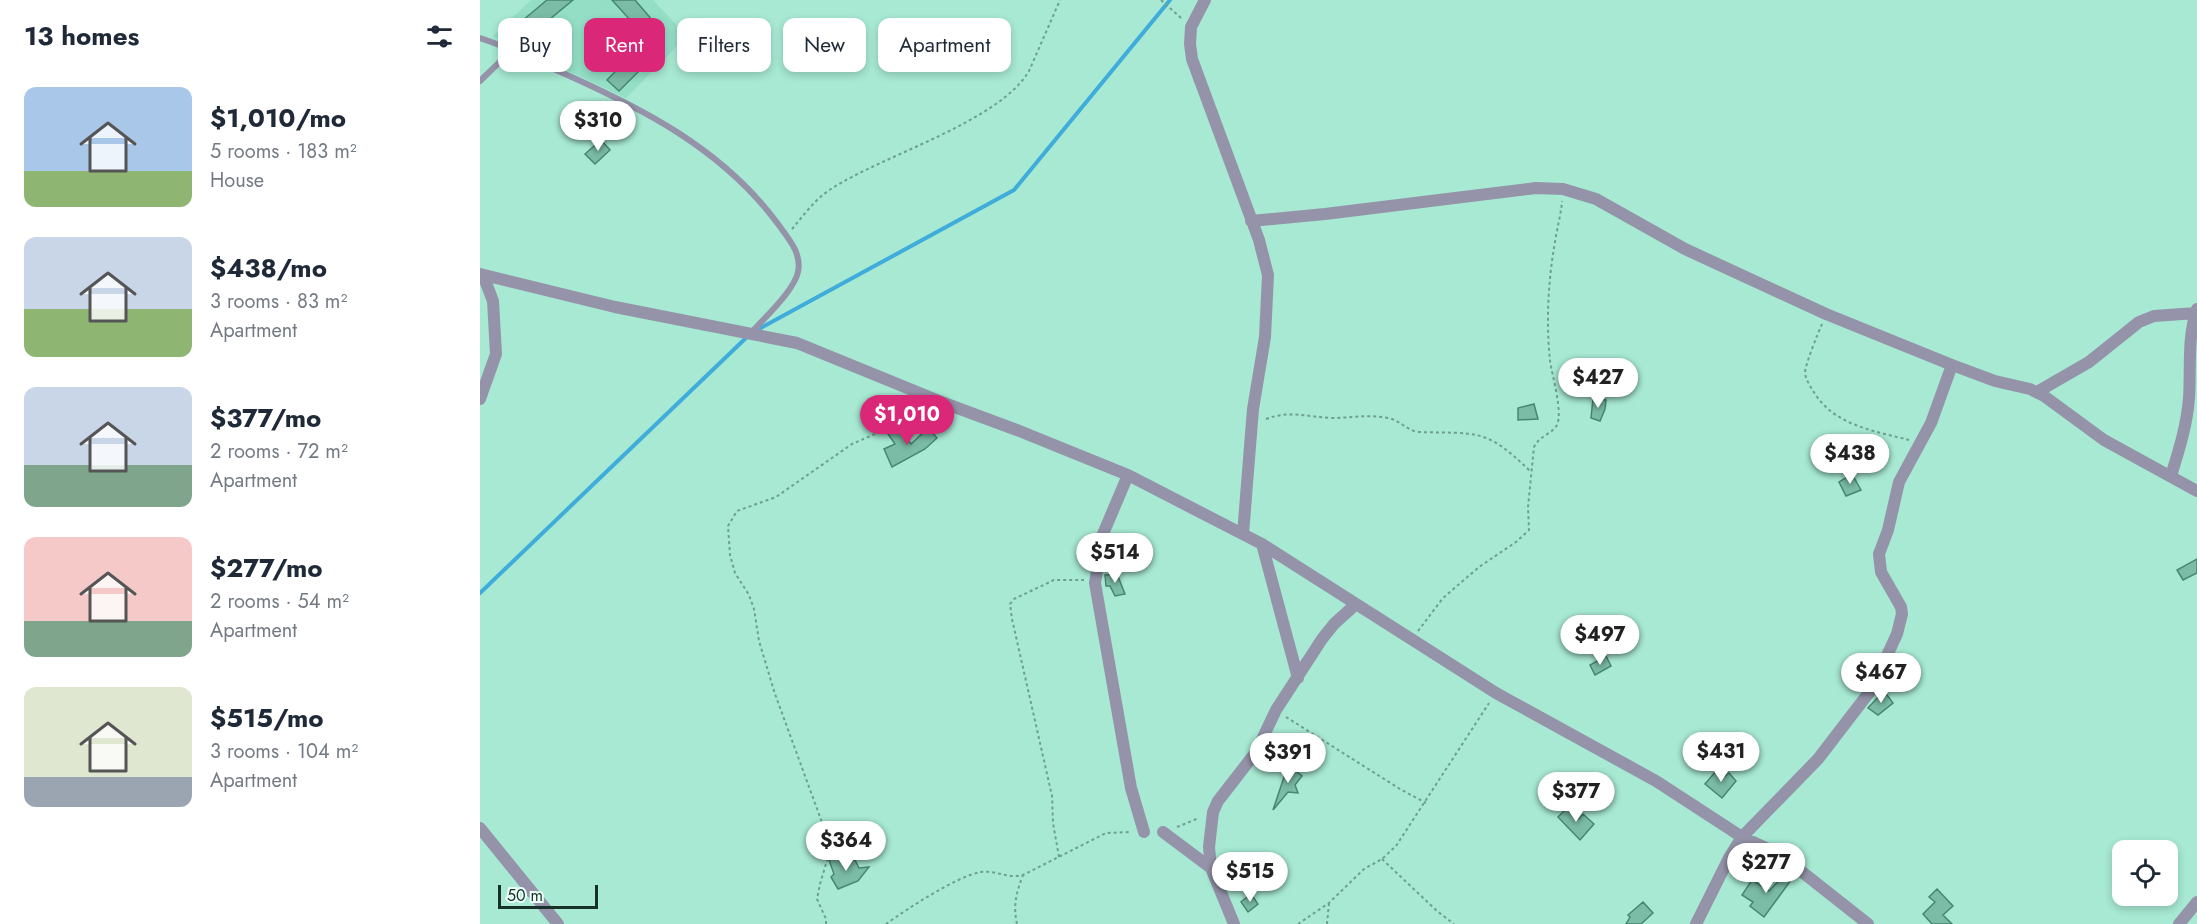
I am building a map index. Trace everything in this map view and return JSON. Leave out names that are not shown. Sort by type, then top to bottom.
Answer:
[{"type":"street","points":[[1204,0],[1191,27],[1192,59],[1265,260],[1268,297],[1251,428],[1243,534]]},
{"type":"street","points":[[1251,221],[1476,194],[1536,188],[1563,189],[1596,199],[1685,249],[1826,314],[1995,381],[2019,385],[2037,392],[2097,436],[2197,491]]},
{"type":"street","points":[[482,274],[615,306],[797,343],[1128,475],[1262,544],[1496,693],[1656,781],[1742,837],[1756,842],[1792,864],[1868,924]]},
{"type":"street","points":[[480,399],[496,354],[493,301],[482,274]]},
{"type":"street","points":[[2037,392],[2089,362],[2147,318],[2196,311],[2190,351],[2187,421],[2171,476]]},
{"type":"street","points":[[1696,924],[1742,837],[1818,759],[1860,707],[1879,677],[1898,634],[1902,614],[1881,572],[1879,554],[1888,530],[1899,482],[1939,405],[1953,365]]},
{"type":"street","points":[[1128,475],[1103,534],[1095,583],[1131,788],[1144,832]]},
{"type":"street","points":[[1262,544],[1298,678]]},
{"type":"street","points":[[1234,924],[1211,868],[1209,847],[1213,812],[1218,801],[1256,752],[1276,710],[1334,624],[1356,604]]},
{"type":"street","points":[[480,828],[558,924]]},
{"type":"street","points":[[1163,832],[1211,868]]},
{"type":"street","points":[[2179,924],[2197,902]]},
{"type":"lane","points":[[480,38],[498,45]]},
{"type":"lane","points":[[480,81],[498,64]]},
{"type":"lane","points":[[560,72],[666,124],[687,137],[712,156],[762,202],[787,235],[794,245],[799,262],[798,274],[792,286],[751,333]]},
{"type":"path","points":[[787,235],[814,204],[830,190],[881,161],[931,140],[989,109],[1010,94],[1023,81],[1029,70],[1060,0]]},
{"type":"path","points":[[1161,0],[1191,27]]},
{"type":"path","points":[[1411,640],[1443,598],[1479,567],[1516,542],[1530,528],[1528,507],[1536,444],[1557,425],[1558,420],[1550,361],[1549,302],[1563,189]]},
{"type":"path","points":[[1826,314],[1805,376],[1818,399],[1831,414],[1847,422],[1920,444]]},
{"type":"path","points":[[826,924],[818,899],[819,884],[831,847],[775,694],[759,641],[754,609],[749,595],[735,573],[730,555],[728,526],[737,512],[776,496],[852,444],[944,403]]},
{"type":"path","points":[[1251,428],[1269,417],[1291,413],[1324,417],[1358,415],[1388,418],[1403,424],[1412,431],[1467,432],[1489,438],[1506,449],[1531,472]]},
{"type":"path","points":[[1059,857],[1053,823],[1052,796],[1010,604],[1014,599],[1054,580],[1080,579],[1095,583]]},
{"type":"path","points":[[1298,924],[1329,903],[1364,869],[1382,859],[1396,846],[1496,693]]},
{"type":"path","points":[[1276,710],[1324,742],[1426,803]]},
{"type":"path","points":[[1163,832],[1213,812]]},
{"type":"path","points":[[886,924],[910,907],[971,874],[984,872],[1014,878],[1106,833],[1144,832]]},
{"type":"path","points":[[1382,859],[1454,924]]},
{"type":"path","points":[[1017,924],[1014,907],[1023,875]]},
{"type":"path","points":[[1327,924],[1329,903]]},
{"type":"shaded area","points":[[531,0],[653,0],[677,25],[677,46],[665,58],[665,18],[584,18],[584,72],[652,72],[626,98],[570,72],[572,18],[512,18]]},
{"type":"building","points":[[547,0],[573,0],[551,18],[526,18]]},
{"type":"building","points":[[612,0],[635,0],[650,18],[628,18]]},
{"type":"building","points":[[615,72],[638,72],[619,91],[607,80]]},
{"type":"building","points":[[601,140],[610,150],[595,164],[585,154]]},
{"type":"building","points":[[1593,399],[1606,400],[1600,421],[1591,418]]},
{"type":"building","points":[[1534,404],[1538,419],[1518,420],[1518,408]]},
{"type":"building","points":[[899,427],[911,444],[928,428],[937,438],[925,449],[892,467],[884,449],[895,444],[888,434]]},
{"type":"building","points":[[1852,474],[1861,490],[1846,496],[1839,482]]},
{"type":"building","points":[[2197,559],[2197,573],[2183,580],[2177,570]]},
{"type":"building","points":[[1117,574],[1125,594],[1115,596],[1110,586],[1106,586],[1105,575]]},
{"type":"building","points":[[1606,656],[1611,666],[1595,675],[1590,665]]},
{"type":"building","points":[[1884,691],[1893,703],[1878,715],[1868,708]]},
{"type":"building","points":[[1288,765],[1302,776],[1295,785],[1298,793],[1288,792],[1273,810]]},
{"type":"building","points":[[1717,770],[1725,776],[1729,773],[1736,781],[1722,798],[1705,784]]},
{"type":"building","points":[[1567,808],[1579,819],[1583,814],[1594,824],[1580,840],[1558,817]]},
{"type":"building","points":[[839,857],[841,861],[855,860],[859,868],[869,867],[858,881],[838,889],[831,877],[834,874],[829,860]]},
{"type":"building","points":[[1788,871],[1794,876],[1764,917],[1750,906],[1753,902],[1742,895],[1752,880],[1769,891]]},
{"type":"building","points":[[1937,889],[1953,906],[1943,915],[1952,924],[1932,924],[1923,914],[1935,902],[1929,897]]},
{"type":"building","points":[[1251,894],[1258,904],[1248,912],[1241,902]]},
{"type":"building","points":[[1643,902],[1653,913],[1641,924],[1626,924],[1630,917],[1628,915]]},
{"type":"waterway","points":[[757,330],[1014,190],[1170,0]]},
{"type":"waterway","points":[[480,593],[748,336]]}]
